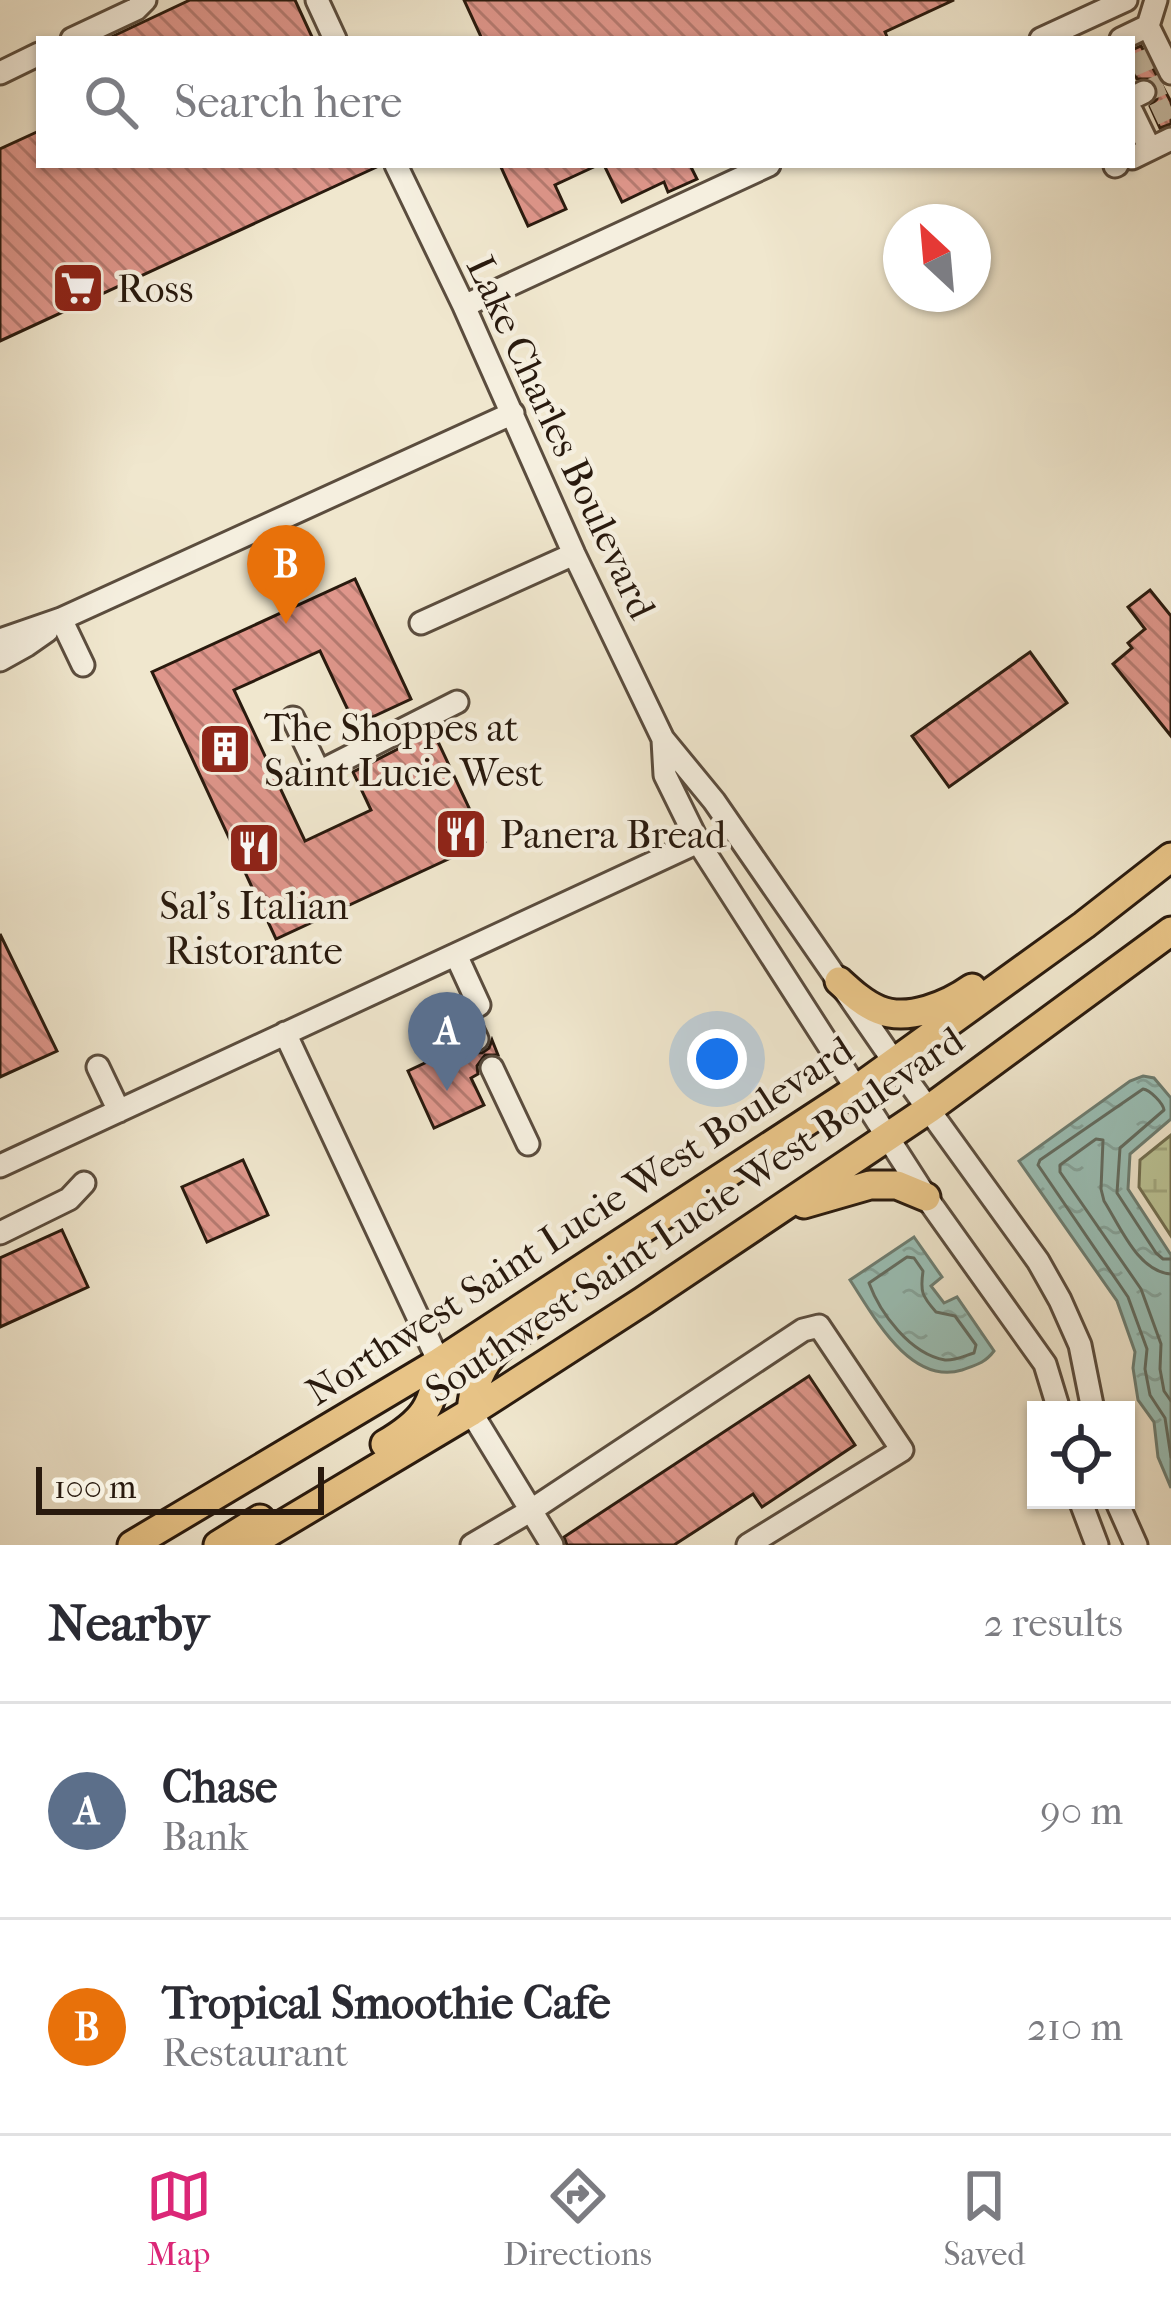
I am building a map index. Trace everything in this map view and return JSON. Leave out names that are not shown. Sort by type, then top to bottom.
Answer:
[{"type":"main road","name":"Northwest Saint Lucie West Boulevard","points":[[132,1545],[440,1362],[856,1089],[1171,857]]},
{"type":"main road","points":[[838,981],[864,1002],[888,1013],[934,1007],[961,996],[1060,925],[1113,902]]},
{"type":"main road","name":"Southwest Saint Lucie West Boulevard","points":[[251,1544],[472,1412],[782,1208],[929,1109],[1171,931]]},
{"type":"main road","points":[[472,1412],[478,1376],[491,1354],[749,1180],[763,1150]]},
{"type":"main road","points":[[782,1208],[870,1185],[897,1185],[926,1197]]},
{"type":"main road","points":[[218,1545],[417,1421],[436,1392],[440,1362]]},
{"type":"street","points":[[78,36],[136,9],[145,0]]},
{"type":"street","points":[[316,0],[334,36]]},
{"type":"street","points":[[1048,36],[1126,0]]},
{"type":"street","points":[[1151,149],[1148,26],[1156,0]]},
{"type":"street","points":[[1127,36],[1148,26]]},
{"type":"street","points":[[0,73],[36,56]]},
{"type":"street","name":"Lake Charles Boulevard","points":[[397,168],[662,739]]},
{"type":"street","points":[[464,306],[763,168]]},
{"type":"street","points":[[0,640],[62,619],[514,412]]},
{"type":"street","points":[[421,623],[574,554]]},
{"type":"street","points":[[0,660],[62,619]]},
{"type":"street","points":[[62,619],[83,665]]},
{"type":"street","points":[[293,718],[319,772],[457,703]]},
{"type":"street","points":[[662,739],[665,775],[698,842],[926,1197],[1045,1364],[1056,1401]]},
{"type":"street","points":[[662,739],[714,801],[1038,1261],[1080,1345],[1091,1401]]},
{"type":"street","points":[[0,1166],[698,842]]},
{"type":"street","points":[[456,955],[479,1005],[464,1012],[477,1039]]},
{"type":"street","points":[[285,1033],[440,1362]]},
{"type":"street","points":[[98,1067],[119,1111]]},
{"type":"street","points":[[492,1068],[528,1144]]},
{"type":"street","points":[[0,1233],[69,1199],[84,1183]]},
{"type":"street","points":[[481,1543],[802,1330],[819,1326],[902,1450],[748,1545]]},
{"type":"street","points":[[472,1412],[552,1545]]},
{"type":"street","points":[[1083,1509],[1097,1545]]},
{"type":"street","points":[[1120,1509],[1136,1545]]},
{"type":"green space","points":[[1171,1135],[1171,1236],[1139,1187],[1140,1160]]},
{"type":"water","points":[[1143,1076],[1154,1078],[1171,1098],[1171,1119],[1130,1154],[1128,1189],[1171,1255],[1171,1488],[1158,1457],[1154,1422],[1138,1400],[1135,1352],[1117,1301],[1019,1161]]},
{"type":"water","points":[[914,1237],[942,1277],[931,1286],[944,1303],[957,1297],[994,1351],[980,1363],[943,1372],[910,1358],[882,1328],[850,1280]]},
{"type":"building","points":[[190,0],[295,0],[312,36],[113,36]]},
{"type":"building","points":[[464,0],[954,0],[885,32],[887,36],[481,36]]},
{"type":"building","points":[[1141,46],[1171,102],[1171,124],[1160,128],[1150,106],[1157,99],[1158,86],[1151,79],[1137,79],[1135,49]]},
{"type":"building","points":[[36,132],[36,168],[375,168],[0,341],[0,149]]},
{"type":"building","points":[[501,168],[592,168],[555,185],[566,209],[528,226]]},
{"type":"building","points":[[605,168],[692,168],[697,179],[668,192],[664,182],[622,202]]},
{"type":"building","name":"The Shoppes at Saint Lucie West","points":[[355,579],[411,699],[355,725],[320,651],[234,690],[305,841],[371,810],[353,772],[433,731],[485,842],[276,939],[152,672]]},
{"type":"building","points":[[1150,590],[1171,616],[1171,736],[1113,664],[1145,629],[1128,607]]},
{"type":"building","points":[[1030,652],[1067,703],[949,787],[912,736]]},
{"type":"building","points":[[0,934],[57,1051],[0,1077]]},
{"type":"building","points":[[492,1040],[498,1055],[485,1055],[477,1066],[478,1074],[471,1078],[484,1105],[434,1128],[408,1071],[463,1045],[470,1052],[482,1053]]},
{"type":"building","points":[[243,1160],[268,1215],[207,1242],[182,1187]]},
{"type":"building","points":[[62,1230],[88,1287],[0,1327],[0,1258]]},
{"type":"building","points":[[809,1376],[855,1445],[762,1507],[753,1494],[674,1545],[567,1545],[564,1537]]},
{"type":"tunnel","points":[[1135,65],[1151,58]]},
{"type":"tunnel","points":[[1144,92],[1163,84]]},
{"type":"tunnel","points":[[1154,115],[1171,107]]},
{"type":"place","name":"Ross","points":[[78,288]]},
{"type":"place","name":"Tropical Smoothie Cafe","points":[[286,624]]},
{"type":"place","name":"The Shoppes at Saint Lucie West","points":[[225,749]]},
{"type":"place","name":"Panera Bread","points":[[461,834]]},
{"type":"place","name":"Sal's Italian Ristorante","points":[[254,848]]},
{"type":"place","name":"Chase","points":[[447,1091]]}]
